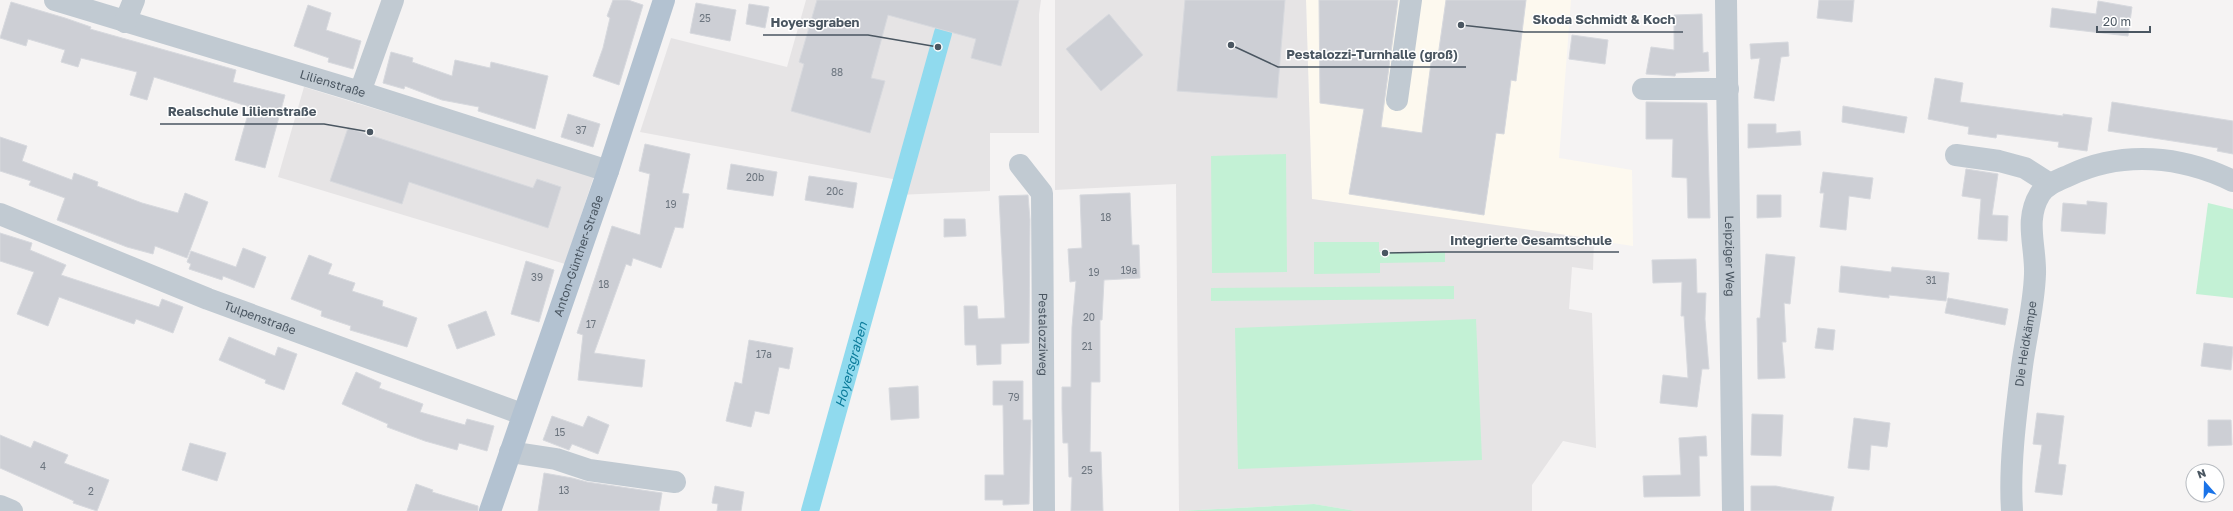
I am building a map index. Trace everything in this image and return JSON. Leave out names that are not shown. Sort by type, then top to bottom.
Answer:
[{"type":"main road","name":"Anton-Günther-Straße","points":[[490,511],[522,414],[608,171],[664,0]]},
{"type":"street","name":"Lilienstraße","points":[[55,0],[360,92],[608,171]]},
{"type":"street","points":[[125,22],[134,0]]},
{"type":"street","points":[[360,92],[393,0]]},
{"type":"street","points":[[1397,100],[1411,0]]},
{"type":"street","name":"Leipziger Weg","points":[[1726,0],[1733,511]]},
{"type":"street","points":[[1642,89],[1728,90]]},
{"type":"street","points":[[1956,155],[1999,161],[2024,168],[2050,184]]},
{"type":"street","name":"Die Heidkämpe","points":[[2012,511],[2011,489],[2022,366],[2036,275],[2036,255],[2031,230],[2033,208],[2041,193],[2050,184],[2079,170],[2124,159],[2182,162],[2210,170],[2233,181]]},
{"type":"street","name":"Pestalozziweg","points":[[1020,165],[1042,193],[1044,511]]},
{"type":"street","name":"Tulpenstraße","points":[[0,214],[208,299],[522,414]]},
{"type":"street","points":[[510,452],[556,459],[589,470],[675,482]]},
{"type":"street","points":[[0,506],[12,511]]},
{"type":"shaded area","points":[[806,0],[1041,0],[1039,14],[1039,133],[990,133],[990,191],[897,195],[898,180],[640,132],[671,38],[787,67]]},
{"type":"shaded area","points":[[1055,0],[1306,0],[1312,199],[1594,239],[1593,270],[1572,267],[1569,309],[1592,313],[1596,448],[1563,441],[1532,485],[1532,511],[1356,511],[1313,504],[1179,511],[1176,184],[1055,190]]},
{"type":"shaded area","points":[[1306,0],[1571,0],[1559,158],[1632,170],[1633,246],[1312,199]]},
{"type":"shaded area","points":[[304,87],[594,176],[565,264],[278,177]]},
{"type":"green space","points":[[1286,154],[1287,272],[1212,273],[1211,156]]},
{"type":"green space","points":[[2208,203],[2233,209],[2233,298],[2196,294]]},
{"type":"green space","points":[[1314,242],[1379,242],[1379,252],[1445,252],[1445,262],[1380,263],[1380,273],[1314,274]]},
{"type":"green space","points":[[1454,286],[1454,299],[1211,301],[1211,288]]},
{"type":"green space","points":[[1476,319],[1482,460],[1238,469],[1235,328]]},
{"type":"green space","points":[[1314,504],[1356,511],[1179,511]]},
{"type":"building","points":[[613,0],[628,0],[643,5],[619,85],[593,76],[603,48],[610,18],[607,16]]},
{"type":"building","points":[[817,0],[1019,0],[1001,66],[971,58],[976,39],[888,15],[871,78],[885,81],[870,133],[791,111],[804,64],[799,62]]},
{"type":"building","points":[[1185,0],[1285,0],[1277,98],[1177,91]]},
{"type":"building","points":[[1319,0],[1398,0],[1381,127],[1422,133],[1432,55],[1438,56],[1446,0],[1526,0],[1516,81],[1511,80],[1504,134],[1496,133],[1484,215],[1349,194],[1364,109],[1320,103]]},
{"type":"building","points":[[1819,0],[1854,0],[1852,22],[1817,18]]},
{"type":"building","points":[[2098,1],[2132,7],[2128,36],[2050,27],[2052,8],[2096,14]]},
{"type":"building","points":[[11,2],[65,18],[91,27],[90,29],[236,70],[233,82],[285,95],[265,168],[235,160],[250,107],[154,77],[147,100],[130,95],[137,72],[81,58],[78,67],[61,62],[65,50],[28,39],[26,46],[0,38]]},
{"type":"building","points":[[696,3],[736,10],[730,41],[690,33]]},
{"type":"building","points":[[749,4],[769,7],[765,28],[746,24]]},
{"type":"building","points":[[308,5],[331,13],[326,30],[361,41],[353,69],[328,62],[329,58],[294,46]]},
{"type":"building","points":[[1109,14],[1143,55],[1101,91],[1066,49]]},
{"type":"building","points":[[1702,14],[1703,53],[1708,52],[1709,71],[1676,73],[1675,76],[1646,74],[1651,47],[1674,50],[1674,15]]},
{"type":"building","points":[[1572,35],[1608,40],[1605,64],[1569,59]]},
{"type":"building","points":[[1788,42],[1789,56],[1781,57],[1774,101],[1754,98],[1760,58],[1751,59],[1750,44]]},
{"type":"building","points":[[391,52],[413,58],[412,62],[452,76],[455,60],[490,68],[491,62],[548,76],[535,129],[478,111],[479,107],[442,100],[405,86],[404,89],[383,83]]},
{"type":"building","points":[[1935,78],[1963,83],[1960,102],[2063,116],[2063,114],[2092,118],[2087,151],[2058,147],[2059,142],[1997,134],[1996,138],[1968,134],[1969,127],[1928,119]]},
{"type":"building","points":[[1646,102],[1707,103],[1710,218],[1688,218],[1687,178],[1672,177],[1673,139],[1646,139]]},
{"type":"building","points":[[2112,102],[2233,121],[2233,154],[2217,151],[2218,148],[2108,131]]},
{"type":"building","points":[[1843,106],[1907,117],[1904,133],[1842,122]]},
{"type":"building","points":[[568,114],[600,124],[593,147],[561,137]]},
{"type":"building","points":[[1748,124],[1776,124],[1776,133],[1800,131],[1801,145],[1748,148]]},
{"type":"building","points":[[348,128],[533,188],[537,179],[561,187],[548,228],[409,182],[402,204],[330,181]]},
{"type":"building","points":[[0,137],[27,146],[22,161],[72,180],[74,173],[98,182],[97,186],[142,203],[178,213],[185,193],[208,202],[187,258],[155,246],[153,254],[127,247],[57,220],[65,198],[29,185],[31,181],[0,171]]},
{"type":"building","points":[[645,144],[690,154],[682,193],[689,194],[683,228],[675,227],[661,268],[633,258],[631,266],[626,264],[594,353],[645,360],[642,387],[578,380],[583,335],[577,333],[612,226],[640,235],[650,174],[639,171]]},
{"type":"building","points":[[731,164],[777,172],[773,196],[727,189]]},
{"type":"building","points":[[1966,169],[1998,174],[1992,215],[2008,216],[2007,241],[1978,239],[1981,199],[1962,196]]},
{"type":"building","points":[[1823,172],[1873,178],[1870,199],[1849,196],[1846,230],[1820,227],[1824,193],[1820,193]]},
{"type":"building","points":[[809,176],[857,183],[853,208],[805,200]]},
{"type":"building","points":[[1130,193],[1132,245],[1139,245],[1140,278],[1104,280],[1102,320],[1100,320],[1100,382],[1091,382],[1090,452],[1101,452],[1103,511],[1071,511],[1072,477],[1069,477],[1068,443],[1063,443],[1062,408],[1062,387],[1071,387],[1072,327],[1076,281],[1070,282],[1068,249],[1082,248],[1080,195]]},
{"type":"building","points":[[1028,195],[1030,220],[1029,343],[1001,344],[1001,364],[977,365],[976,345],[965,345],[964,306],[977,306],[978,319],[1005,318],[999,196]]},
{"type":"building","points":[[1757,195],[1781,195],[1781,217],[1757,218]]},
{"type":"building","points":[[2087,201],[2107,203],[2105,234],[2061,231],[2063,203],[2087,205]]},
{"type":"building","points":[[944,219],[965,219],[966,236],[944,237]]},
{"type":"building","points":[[0,233],[32,243],[30,250],[66,265],[61,275],[159,307],[162,299],[183,307],[173,333],[136,319],[134,324],[59,297],[48,326],[17,314],[34,272],[0,261]]},
{"type":"building","points":[[243,248],[266,257],[254,288],[223,276],[222,280],[189,269],[191,264],[187,262],[191,251],[236,267]]},
{"type":"building","points":[[1766,254],[1795,257],[1790,304],[1784,303],[1786,342],[1782,342],[1785,378],[1758,379],[1757,318],[1760,318]]},
{"type":"building","points":[[309,255],[332,264],[328,274],[355,283],[352,291],[383,301],[382,306],[417,318],[407,347],[350,330],[351,326],[321,316],[322,311],[291,299]]},
{"type":"building","points":[[1696,259],[1697,293],[1706,293],[1705,319],[1709,369],[1702,369],[1697,407],[1660,403],[1663,375],[1688,378],[1684,316],[1681,316],[1682,282],[1653,283],[1652,260]]},
{"type":"building","points":[[526,261],[554,270],[539,322],[511,314]]},
{"type":"building","points":[[1841,266],[1891,272],[1892,267],[1949,273],[1946,301],[1889,295],[1889,298],[1839,292]]},
{"type":"building","points":[[1948,298],[2008,309],[2005,325],[1945,313]]},
{"type":"building","points":[[486,311],[495,335],[457,349],[448,325]]},
{"type":"building","points":[[1818,328],[1835,330],[1833,350],[1815,348]]},
{"type":"building","points":[[229,337],[275,356],[278,347],[297,354],[284,390],[265,383],[266,380],[219,360]]},
{"type":"building","points":[[749,340],[793,348],[789,369],[779,367],[769,414],[755,411],[751,427],[726,421],[735,382],[742,384]]},
{"type":"building","points":[[2204,343],[2233,347],[2231,370],[2201,366]]},
{"type":"building","points":[[356,372],[381,383],[379,388],[423,404],[420,412],[465,425],[467,419],[494,426],[487,451],[459,443],[457,450],[425,441],[387,427],[388,424],[342,404]]},
{"type":"building","points":[[993,381],[1023,381],[1023,420],[1031,420],[1029,504],[1003,505],[1003,500],[985,500],[985,475],[1004,475],[1003,405],[993,405]]},
{"type":"building","points":[[918,386],[919,418],[891,420],[889,388]]},
{"type":"building","points":[[2037,413],[2064,416],[2058,464],[2066,465],[2062,495],[2035,492],[2042,445],[2033,444]]},
{"type":"building","points":[[1752,414],[1783,415],[1781,456],[1751,455]]},
{"type":"building","points":[[552,416],[583,427],[588,416],[609,425],[598,454],[572,444],[569,450],[543,440]]},
{"type":"building","points":[[1854,418],[1890,423],[1887,447],[1871,445],[1869,470],[1848,468]]},
{"type":"building","points":[[2208,420],[2231,420],[2232,445],[2208,446]]},
{"type":"building","points":[[0,435],[31,448],[34,441],[68,455],[64,463],[109,480],[97,511],[73,503],[74,501],[0,468]]},
{"type":"building","points":[[1706,436],[1707,456],[1699,456],[1700,496],[1644,497],[1643,476],[1681,475],[1679,438]]},
{"type":"building","points":[[190,443],[226,453],[217,481],[182,470]]},
{"type":"building","points":[[544,473],[587,482],[662,493],[659,511],[538,511]]},
{"type":"building","points":[[416,484],[433,490],[432,492],[478,506],[478,511],[407,511]]},
{"type":"building","points":[[715,486],[744,492],[741,511],[717,511],[718,504],[712,503]]},
{"type":"building","points":[[1751,486],[1776,486],[1834,497],[1831,511],[1751,511]]},
{"type":"waterway","name":"Hoyersgraben","points":[[810,511],[943,33]]},
{"type":"place","name":"Skoda Schmidt & Koch","points":[[1461,25]]},
{"type":"place","name":"Pestalozzi-Turnhalle (groß)","points":[[1231,45]]},
{"type":"place","name":"Hoyersgraben","points":[[938,47]]},
{"type":"place","name":"Realschule Lilienstraße","points":[[370,132]]},
{"type":"place","name":"Integrierte Gesamtschule","points":[[1385,253]]}]
